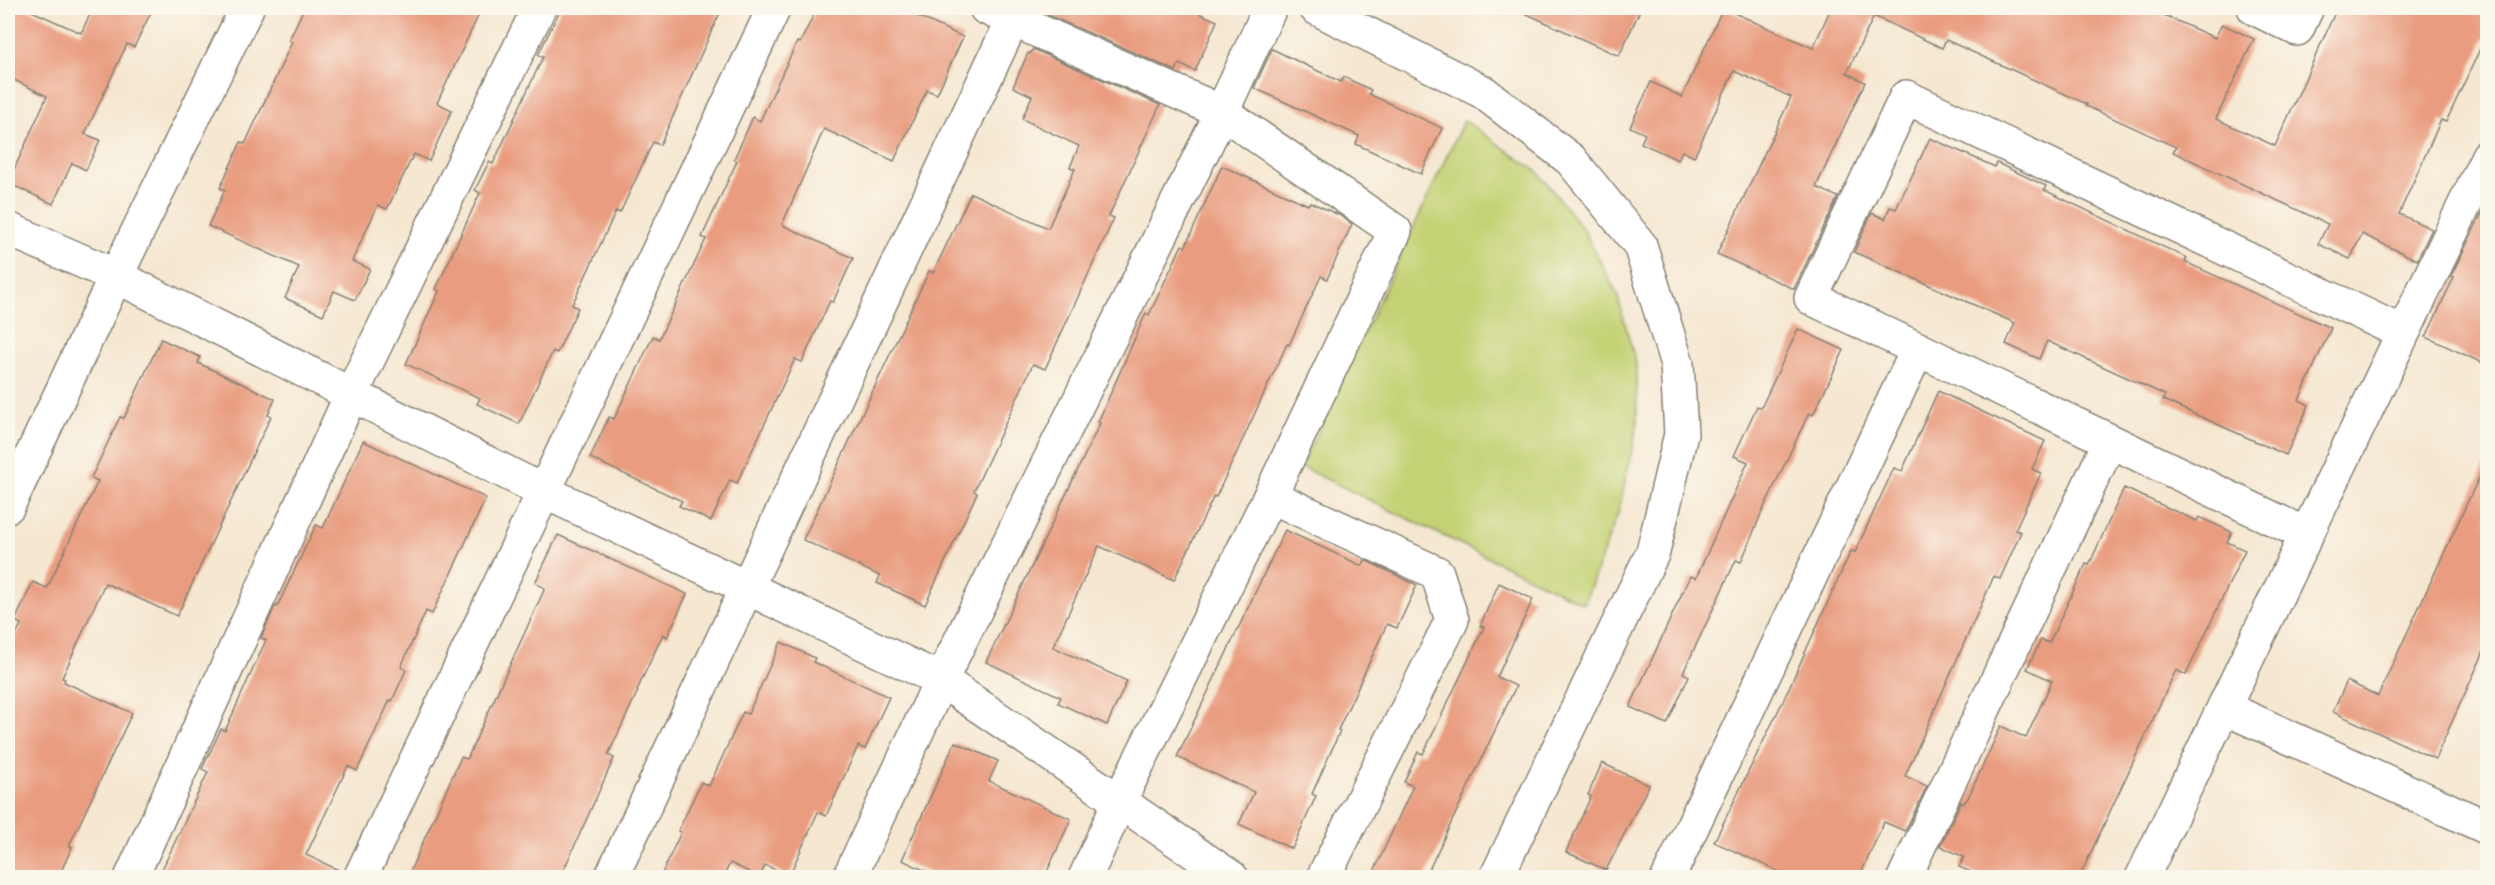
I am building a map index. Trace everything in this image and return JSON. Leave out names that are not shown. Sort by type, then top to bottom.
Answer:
[{"type":"street","points":[[8,506],[116,276],[247,8]]},
{"type":"street","points":[[131,878],[352,393],[539,8]]},
{"type":"street","points":[[360,878],[774,8]]},
{"type":"street","points":[[849,878],[941,680],[1222,112],[1270,8]]},
{"type":"street","points":[[1316,8],[1483,92],[1571,160],[1640,246],[1677,364],[1681,434],[1653,552],[1496,878]]},
{"type":"street","points":[[2254,8],[2298,29],[2307,8]]},
{"type":"street","points":[[611,878],[748,587],[999,13],[1222,112],[1395,231],[1270,496],[1120,800],[1085,878]]},
{"type":"street","points":[[2305,534],[2109,443],[1811,298],[1906,97],[2401,332]]},
{"type":"street","points":[[2142,878],[2487,156]]},
{"type":"street","points":[[8,229],[116,276],[545,492],[941,680],[1232,878]]},
{"type":"street","points":[[1668,878],[1918,349]]},
{"type":"street","points":[[1904,878],[2109,443]]},
{"type":"street","points":[[1270,496],[1437,573],[1452,620],[1323,878]]},
{"type":"street","points":[[2225,708],[2487,828]]},
{"type":"green space","points":[[1464,120],[1538,172],[1583,229],[1617,294],[1636,364],[1637,426],[1619,510],[1584,604],[1301,467]]},
{"type":"building","points":[[8,8],[25,8],[81,33],[93,8],[153,8],[134,47],[127,44],[85,134],[100,140],[86,170],[72,163],[53,204],[8,183],[47,96],[8,77]]},
{"type":"building","points":[[304,8],[482,8],[437,103],[452,110],[429,161],[414,154],[387,209],[378,205],[352,261],[370,269],[355,300],[334,291],[323,315],[285,298],[299,267],[208,226],[225,190],[220,188],[241,142],[245,144],[292,42],[289,40]]},
{"type":"building","points":[[561,8],[722,8],[660,145],[653,142],[620,213],[616,211],[572,305],[578,308],[557,353],[553,351],[519,424],[477,404],[480,398],[406,364],[439,291],[436,289],[480,193],[475,190],[489,162],[493,164],[543,57],[538,55]]},
{"type":"building","points":[[817,8],[900,8],[963,37],[937,94],[927,90],[894,161],[824,129],[782,225],[853,258],[802,362],[795,359],[737,483],[730,480],[711,521],[679,506],[682,501],[590,458],[609,417],[614,419],[653,336],[659,339],[706,239],[702,237],[737,161],[734,159],[753,117],[760,121],[797,42],[800,43]]},
{"type":"building","points":[[1052,8],[1187,8],[1217,21],[1195,71],[1179,64],[1176,71],[1048,15]]},
{"type":"building","points":[[1514,8],[1641,8],[1619,56]]},
{"type":"building","points":[[1723,8],[1813,48],[1831,8],[2148,8],[2215,38],[2222,24],[2254,39],[2216,119],[2275,146],[2337,8],[2487,8],[2487,34],[2446,122],[2441,120],[2399,214],[2432,229],[2417,260],[2362,234],[2350,259],[2318,244],[2328,224],[2173,152],[2176,147],[2086,106],[2087,104],[1946,40],[1942,48],[1874,16],[1847,73],[1865,82],[1816,187],[1838,197],[1794,289],[1717,254],[1791,97],[1734,71],[1694,157],[1682,151],[1678,160],[1641,143],[1645,134],[1630,127],[1651,82],[1682,97]]},
{"type":"building","points":[[1033,49],[1160,105],[1109,216],[1114,218],[1045,369],[1033,364],[974,491],[977,493],[925,605],[877,583],[880,576],[803,540],[929,271],[933,273],[971,193],[1048,228],[1075,169],[1070,167],[1079,146],[1022,119],[1032,96],[1013,87],[1028,53],[1030,54]]},
{"type":"building","points":[[1272,49],[1341,82],[1344,77],[1371,90],[1369,94],[1442,128],[1421,174],[1356,144],[1359,136],[1254,88]]},
{"type":"building","points":[[1930,138],[1995,167],[1997,163],[2046,186],[2044,190],[2187,258],[2185,262],[2331,328],[2299,400],[2309,405],[2286,455],[2163,400],[2165,395],[2047,341],[2039,359],[2006,344],[2015,323],[1854,252],[1872,213],[1885,219],[1890,207],[1896,209]]},
{"type":"building","points":[[1222,166],[1308,205],[1310,202],[1339,215],[1352,224],[1327,279],[1321,276],[1289,345],[1287,344],[1216,497],[1214,496],[1174,580],[1099,546],[1053,647],[1127,681],[1107,725],[1058,703],[1061,697],[986,662],[1100,423],[1098,422],[1146,313],[1149,315],[1182,245],[1185,247]]},
{"type":"building","points":[[2487,203],[2487,365],[2426,337],[2454,277],[2451,276]]},
{"type":"building","points":[[1798,329],[1844,350],[1813,415],[1809,413],[1741,562],[1736,560],[1683,673],[1689,676],[1667,724],[1630,707],[1690,576],[1696,578],[1748,462],[1734,456],[1757,406],[1761,408]]},
{"type":"building","points":[[161,339],[200,357],[198,363],[275,399],[268,415],[271,416],[177,616],[105,583],[62,678],[65,679],[64,682],[132,713],[69,846],[72,847],[58,878],[8,878],[8,653],[21,624],[15,621],[33,582],[47,588],[98,481],[91,478],[120,417],[124,418]]},
{"type":"building","points":[[1938,391],[2045,441],[2032,469],[2041,473],[2015,530],[2021,532],[2000,579],[1994,576],[1905,776],[1927,786],[1905,831],[1884,822],[1859,878],[1793,878],[1714,842],[1783,701],[1851,551],[1855,552],[1894,468],[1902,471]]},
{"type":"building","points":[[363,441],[486,498],[432,614],[426,611],[401,667],[406,670],[357,771],[348,766],[306,855],[343,872],[342,878],[158,878],[208,772],[202,769],[221,729],[225,731],[266,640],[261,638],[275,606],[277,607],[316,525],[323,528]]},
{"type":"building","points":[[2487,460],[2487,645],[2435,759],[2333,712],[2347,681],[2378,696]]},
{"type":"building","points":[[2124,488],[2197,521],[2199,517],[2232,532],[2227,542],[2245,550],[2186,675],[2176,670],[2079,878],[1982,877],[1959,867],[1964,857],[1940,846],[1961,802],[1964,803],[1968,798],[2001,726],[2026,738],[2052,681],[2027,669],[2041,640],[2049,643],[2086,564],[2089,565]]},
{"type":"building","points":[[1285,530],[1362,566],[1365,560],[1417,585],[1397,628],[1387,624],[1338,730],[1340,731],[1312,794],[1316,796],[1292,849],[1239,824],[1254,792],[1177,757]]},
{"type":"building","points":[[558,535],[687,594],[667,637],[663,634],[637,690],[608,755],[614,758],[560,878],[407,878],[461,757],[467,759],[545,588],[535,583]]},
{"type":"building","points":[[1499,583],[1533,599],[1497,677],[1516,686],[1425,878],[1371,878],[1413,786],[1404,782],[1418,752],[1423,754],[1484,627],[1480,626]]},
{"type":"building","points":[[781,642],[815,658],[813,662],[889,697],[865,749],[858,746],[826,816],[818,812],[789,876],[765,865],[760,877],[730,863],[723,878],[660,878],[681,832],[678,831],[701,782],[709,786],[743,712],[748,714]]},
{"type":"building","points":[[955,742],[998,761],[989,781],[1071,819],[1044,878],[941,878],[902,860]]},
{"type":"building","points":[[1602,763],[1649,785],[1606,870],[1566,852],[1591,796],[1588,795]]}]
